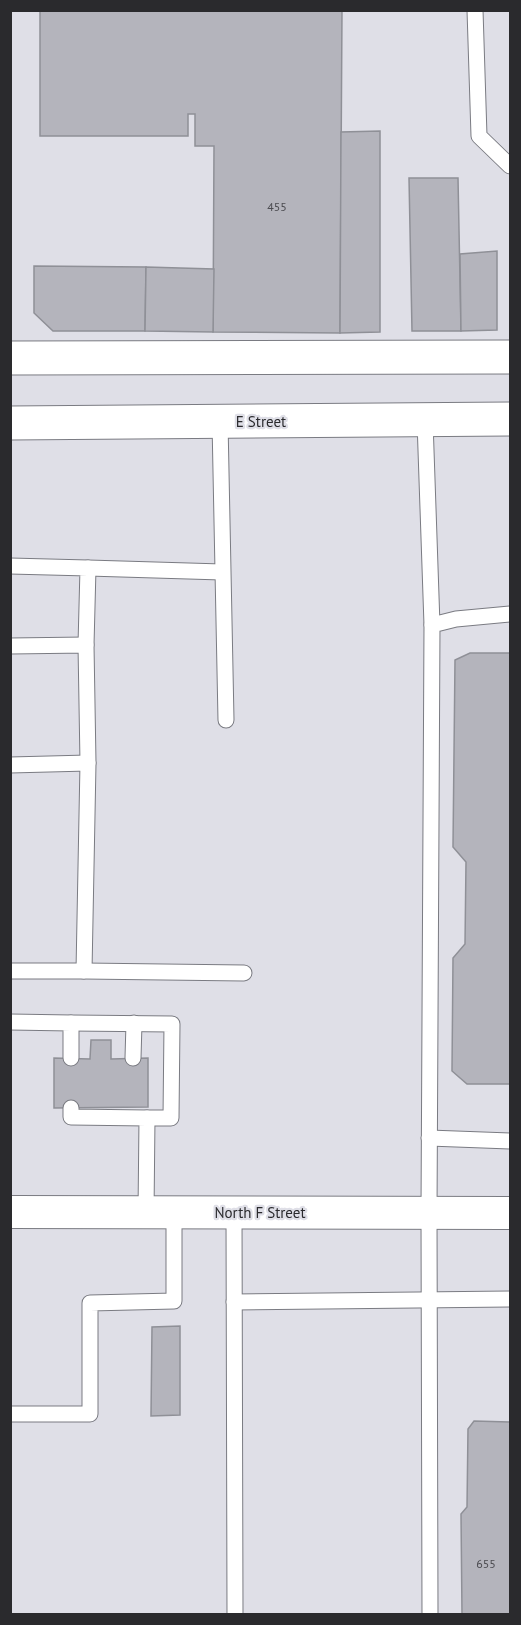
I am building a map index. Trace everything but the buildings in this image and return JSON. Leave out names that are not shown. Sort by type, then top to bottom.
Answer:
[{"type":"main road","points":[[10,358],[510,357]]},
{"type":"main road","name":"E Street","points":[[10,423],[510,419]]},
{"type":"street","name":"North F Street","points":[[10,1212],[510,1213]]},
{"type":"lane","points":[[475,10],[479,136],[510,166]]},
{"type":"lane","points":[[425,421],[432,625],[429,1137],[430,1614]]},
{"type":"lane","points":[[220,422],[226,720]]},
{"type":"lane","points":[[10,566],[222,572]]},
{"type":"lane","points":[[84,971],[88,568]]},
{"type":"lane","points":[[432,625],[456,619],[510,614]]},
{"type":"lane","points":[[10,646],[86,645]]},
{"type":"lane","points":[[10,765],[87,763]]},
{"type":"lane","points":[[10,971],[244,973]]},
{"type":"lane","points":[[10,1022],[172,1024],[171,1118],[137,1114],[71,1118],[71,1108]]},
{"type":"lane","points":[[71,1023],[71,1058]]},
{"type":"lane","points":[[133,1058],[134,1023]]},
{"type":"lane","points":[[10,1414],[90,1414],[90,1303],[174,1301],[160,1213],[137,1114]]},
{"type":"lane","points":[[429,1137],[510,1141]]},
{"type":"lane","points":[[234,1213],[235,1614]]},
{"type":"lane","points":[[234,1302],[510,1299]]}]
